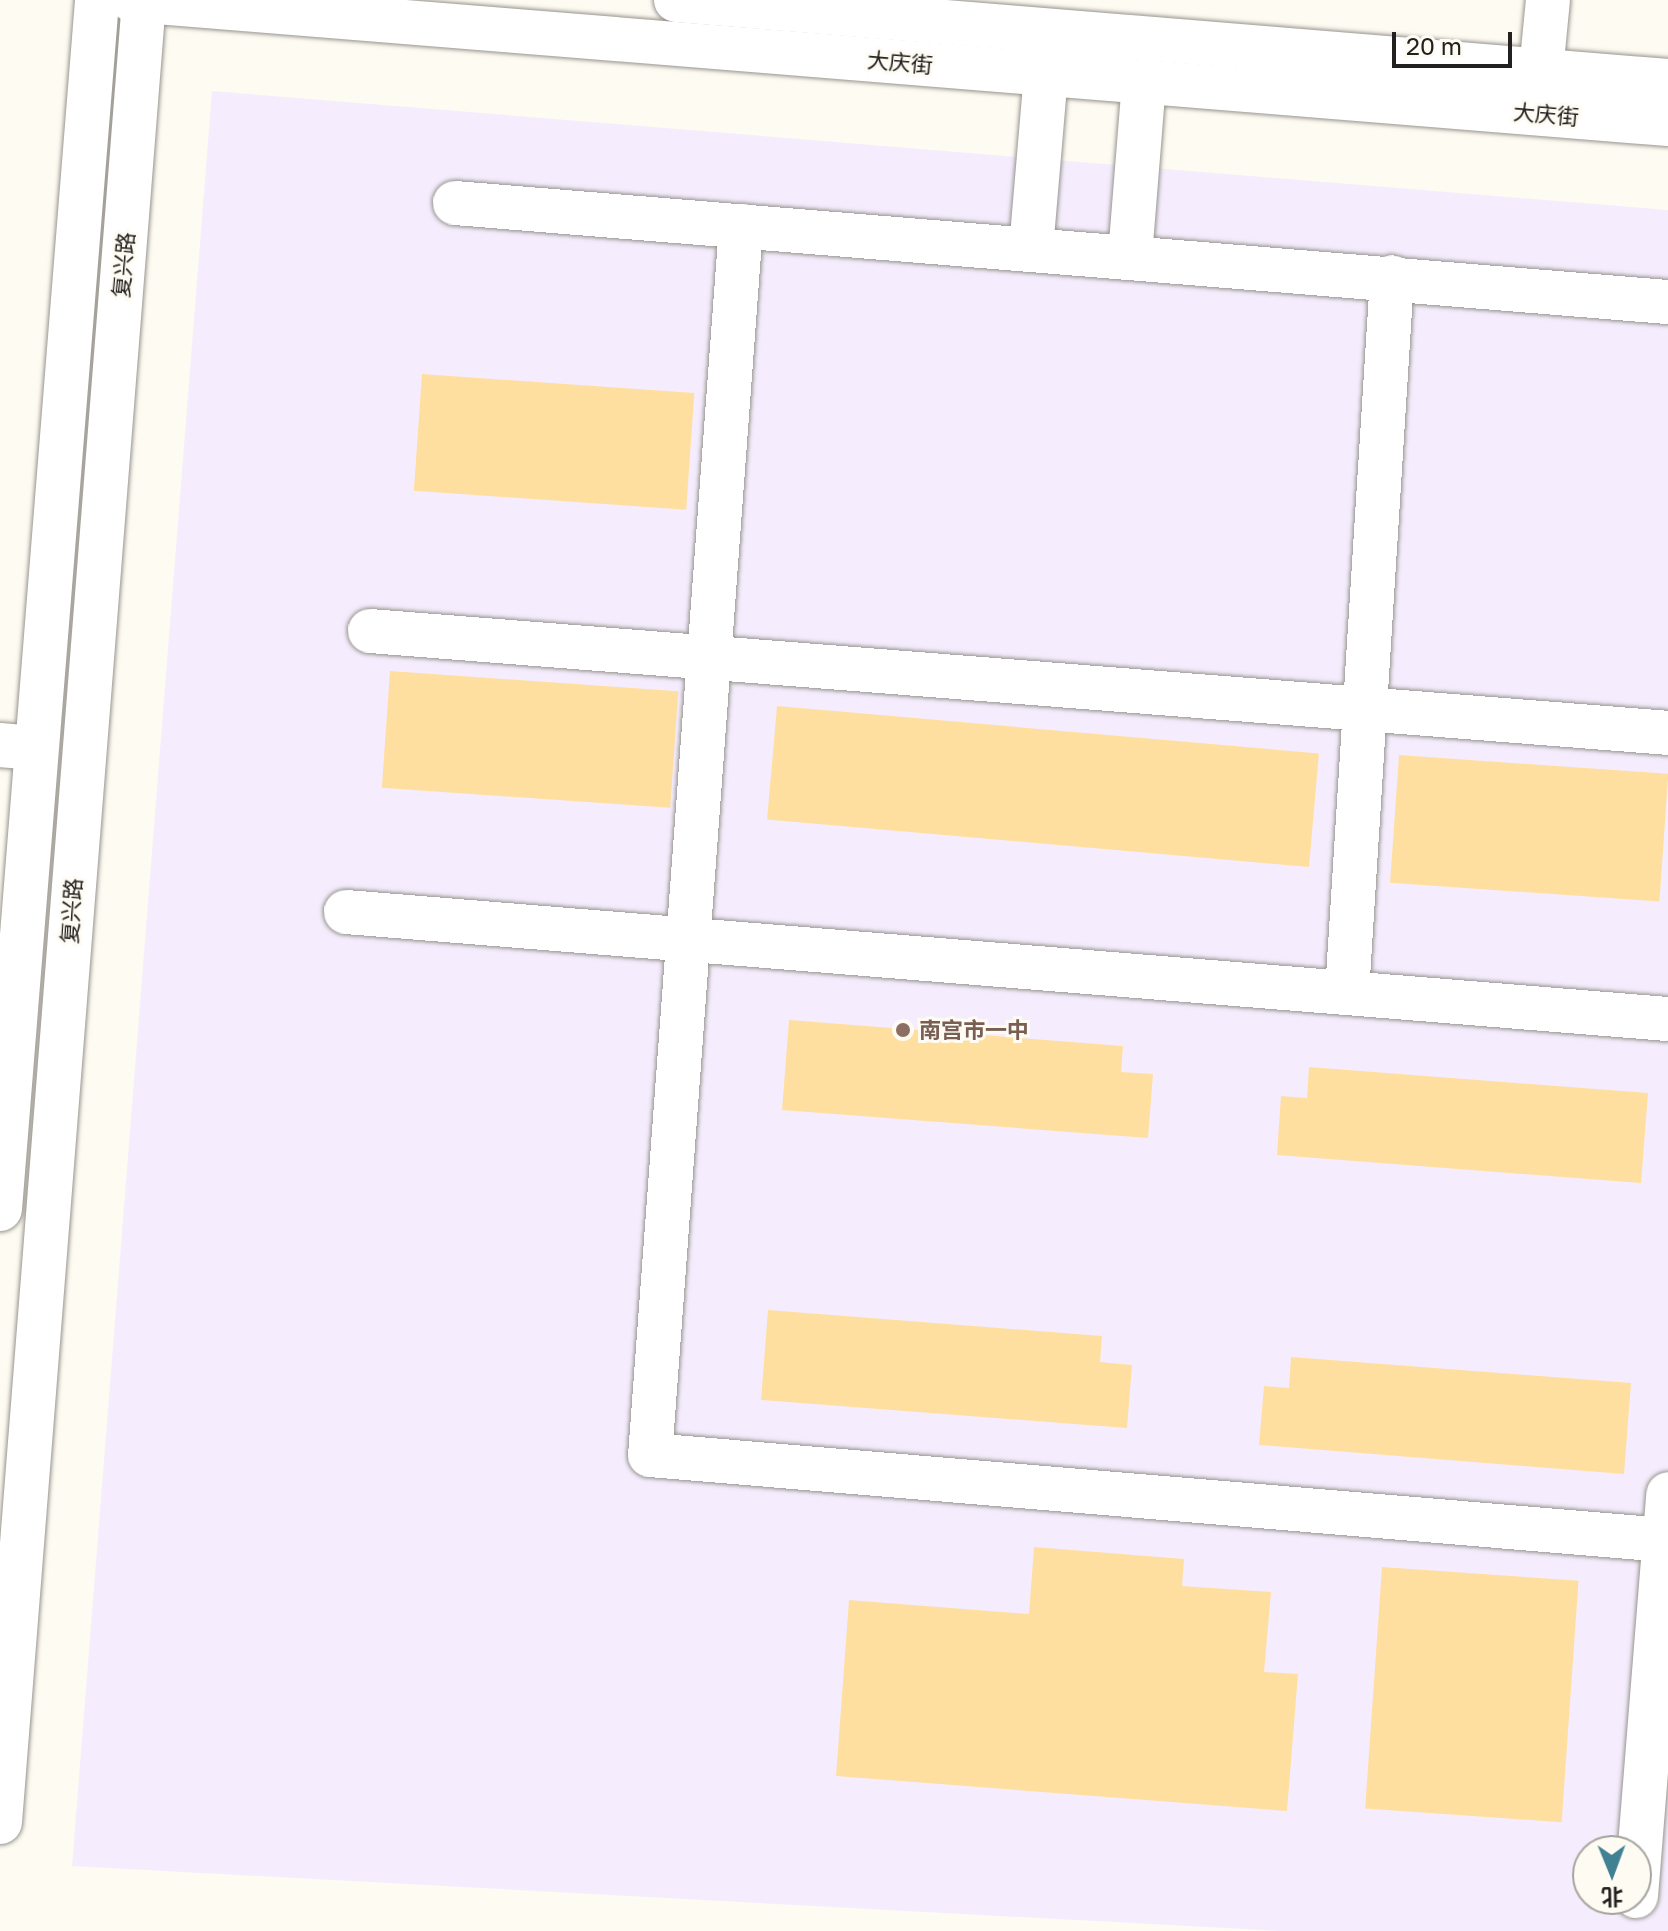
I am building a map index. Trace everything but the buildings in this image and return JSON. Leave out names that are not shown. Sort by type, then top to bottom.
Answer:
[{"type":"street","points":[[0,1209],[18,747],[97,0]]},
{"type":"street","name":"大庆街","points":[[132,0],[1668,124]]},
{"type":"street","name":"复兴路","points":[[0,1822],[144,0]]},
{"type":"street","name":"大庆街","points":[[676,0],[1668,81]]},
{"type":"street","points":[[1541,71],[1548,0]]},
{"type":"street","points":[[1031,249],[1046,73]]},
{"type":"street","points":[[1130,256],[1144,81]]},
{"type":"street","points":[[455,203],[1392,277],[1668,302]]},
{"type":"street","points":[[741,226],[650,1455],[1664,1540]]},
{"type":"street","points":[[1347,993],[1392,277]]},
{"type":"street","points":[[370,631],[1668,733]]},
{"type":"street","points":[[346,912],[1668,1019]]},
{"type":"street","points":[[1641,1835],[1668,1494]]},
{"type":"shaded area","name":"南宫市一中","points":[[212,91],[1668,210],[1668,1931],[1280,1931],[72,1866]]},
{"type":"place","name":"南宫市一中","points":[[903,1030]]}]
